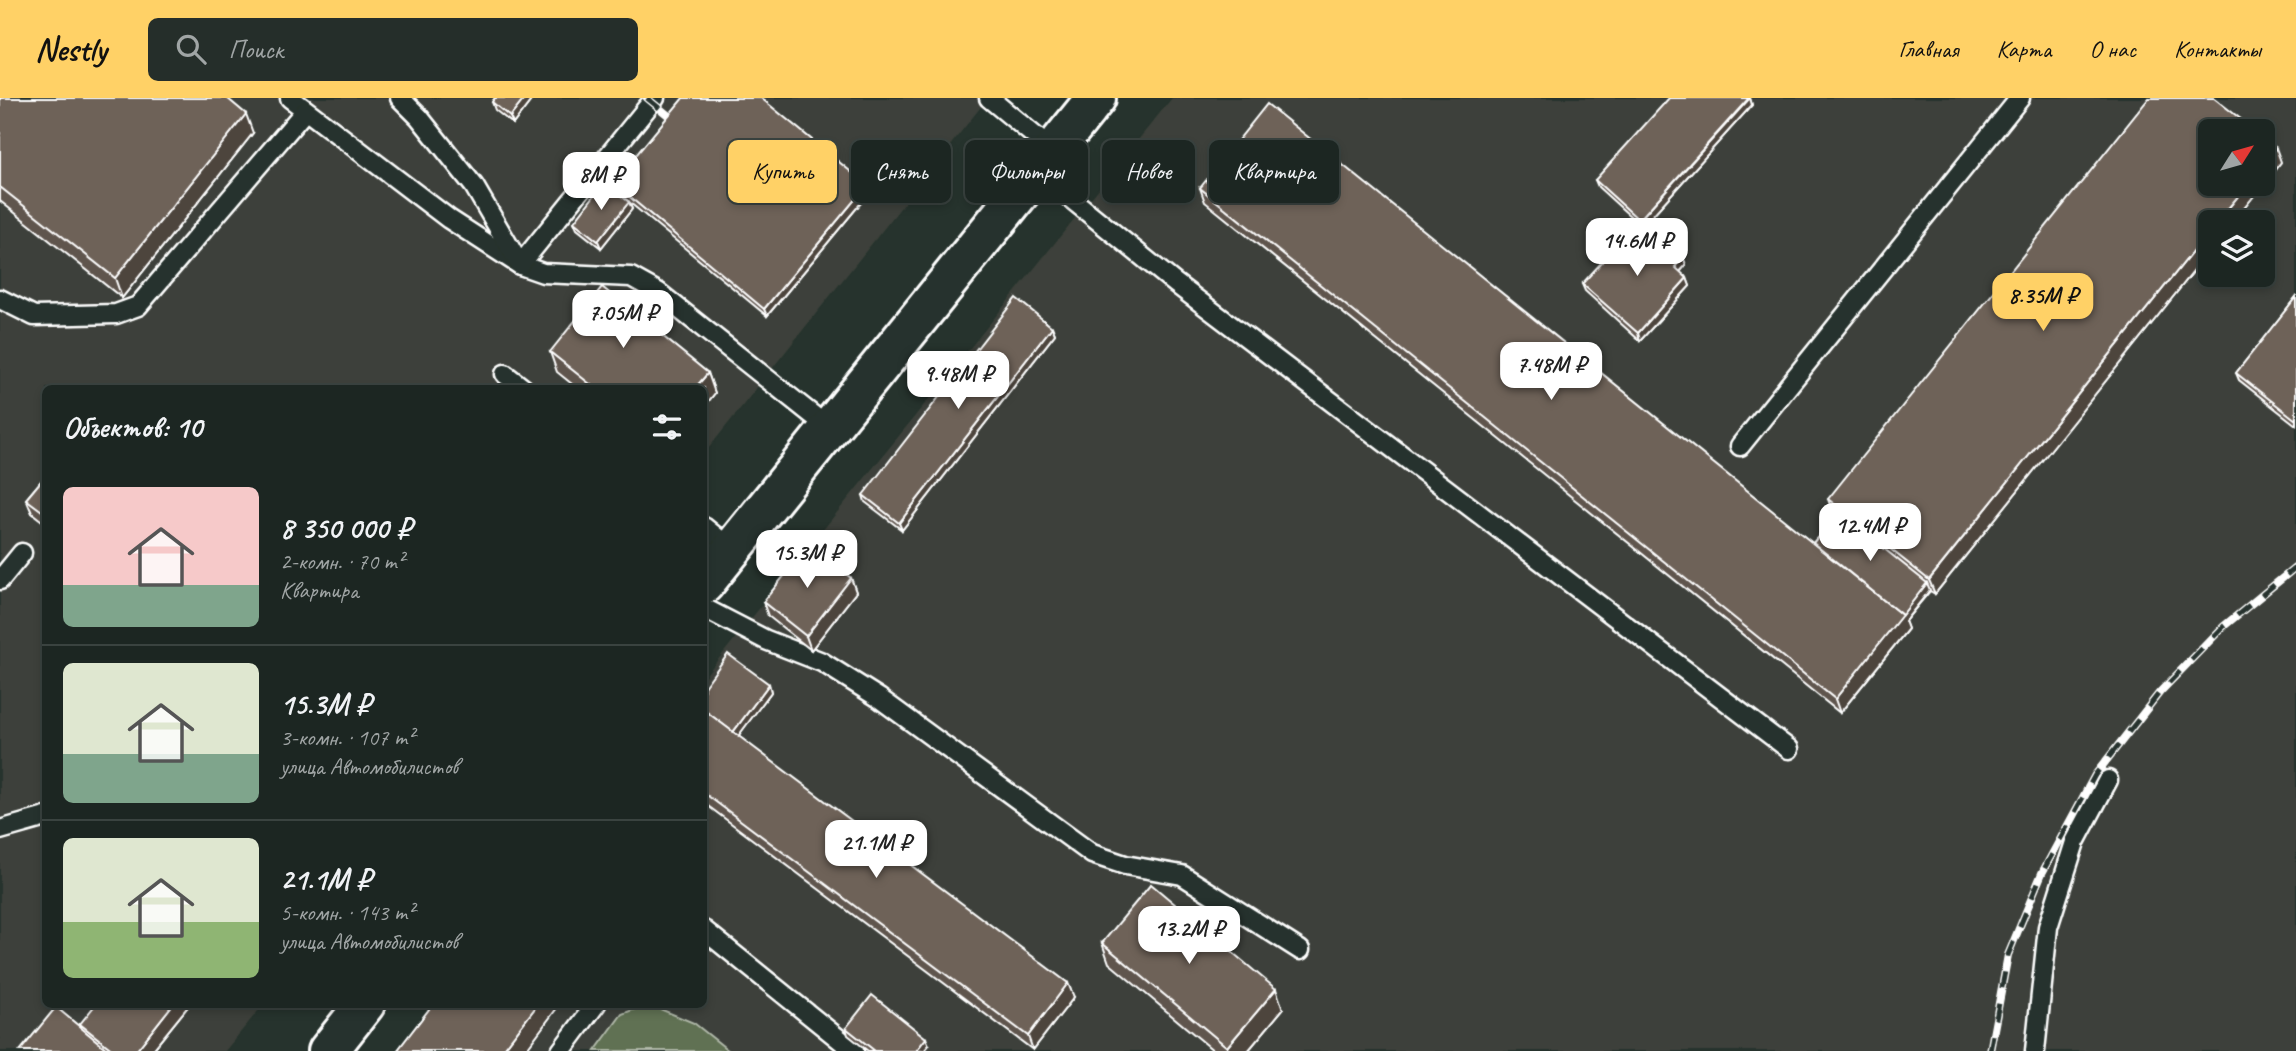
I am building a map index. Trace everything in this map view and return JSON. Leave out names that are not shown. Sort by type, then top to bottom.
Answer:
[{"type":"street","points":[[1062,140],[1096,98]]},
{"type":"street","points":[[707,573],[717,538],[829,428],[1011,203]]},
{"type":"street","points":[[328,1051],[362,1008]]},
{"type":"lane","points":[[290,98],[449,219],[520,265],[543,273],[631,276],[658,292],[829,428]]},
{"type":"lane","points":[[400,98],[419,117],[474,186],[520,265]]},
{"type":"lane","points":[[520,265],[654,98]]},
{"type":"lane","points":[[989,98],[1026,140]]},
{"type":"lane","points":[[1740,446],[2020,98]]},
{"type":"lane","points":[[0,299],[34,316],[116,314],[138,306],[305,111]]},
{"type":"lane","points":[[1088,201],[1186,292],[1789,749]]},
{"type":"lane","points":[[505,374],[519,385]]},
{"type":"lane","points":[[0,580],[22,553]]},
{"type":"lane","points":[[707,610],[765,640],[822,662],[878,698],[1092,854],[1125,865],[1182,875],[1300,950]]},
{"type":"lane","points":[[2035,1051],[2048,927],[2075,842],[2108,780]]},
{"type":"lane","points":[[0,830],[42,818]]},
{"type":"lane","points":[[707,932],[854,1051]]},
{"type":"lane","points":[[561,1051],[593,1008]]},
{"type":"shaded area","points":[[0,98],[988,98],[951,144],[951,140],[851,140],[851,203],[904,203],[707,450],[707,385],[42,385],[42,1008],[261,1008],[225,1051],[0,1051]]},
{"type":"shaded area","points":[[1172,98],[2296,98],[2296,1051],[407,1051],[441,1008],[707,1008],[707,673],[1102,185],[1102,203],[1195,203],[1195,140],[1138,140]]},
{"type":"green space","points":[[638,1008],[658,1008],[694,1023],[729,1051],[595,1051],[622,1014]]},
{"type":"building","points":[[0,98],[227,98],[246,114],[115,278],[0,187]]},
{"type":"building","points":[[495,98],[525,98],[510,117],[492,102]]},
{"type":"building","points":[[683,98],[761,98],[812,140],[728,140],[728,203],[837,203],[837,160],[851,172],[852,203],[764,309],[613,183]]},
{"type":"building","points":[[1669,98],[1749,98],[1639,220],[1595,180]]},
{"type":"building","points":[[2149,98],[2214,98],[2241,119],[2198,119],[2198,196],[2238,196],[2227,210],[2198,210],[2198,245],[1929,580],[1828,499]]},
{"type":"building","points":[[1267,104],[1312,140],[1238,140]]},
{"type":"building","points":[[1339,162],[1902,615],[1835,699],[1219,203],[1339,203]]},
{"type":"building","points":[[1209,177],[1209,195],[1200,188]]},
{"type":"building","points":[[604,183],[629,202],[598,241],[574,222]]},
{"type":"building","points":[[1632,229],[1644,239],[1653,230],[1683,257],[1675,267],[1687,278],[1638,333],[1582,284]]},
{"type":"building","points":[[602,287],[708,373],[698,385],[591,385],[550,352]]},
{"type":"building","points":[[2296,297],[2296,420],[2236,373]]},
{"type":"building","points":[[1016,298],[1052,327],[899,523],[863,495]]},
{"type":"building","points":[[42,480],[42,511],[26,499]]},
{"type":"building","points":[[1838,512],[1927,583],[1902,615],[1813,543]]},
{"type":"building","points":[[809,545],[851,578],[806,636],[763,602]]},
{"type":"building","points":[[728,654],[769,684],[733,732],[707,712],[707,683]]},
{"type":"building","points":[[707,712],[1068,983],[1028,1036],[707,795]]},
{"type":"building","points":[[1151,884],[1276,989],[1227,1047],[1102,943]]},
{"type":"building","points":[[872,995],[926,1038],[916,1051],[875,1051],[846,1028]]},
{"type":"building","points":[[57,1008],[109,1051],[20,1051]]},
{"type":"building","points":[[93,1008],[170,1008],[136,1051],[114,1051],[80,1024]]},
{"type":"building","points":[[430,1008],[535,1008],[502,1051],[397,1051]]},
{"type":"railway","points":[[647,98],[674,120]]},
{"type":"railway","points":[[1990,1051],[2008,955],[2042,873],[2095,775],[2160,692],[2224,626],[2296,567]]}]
